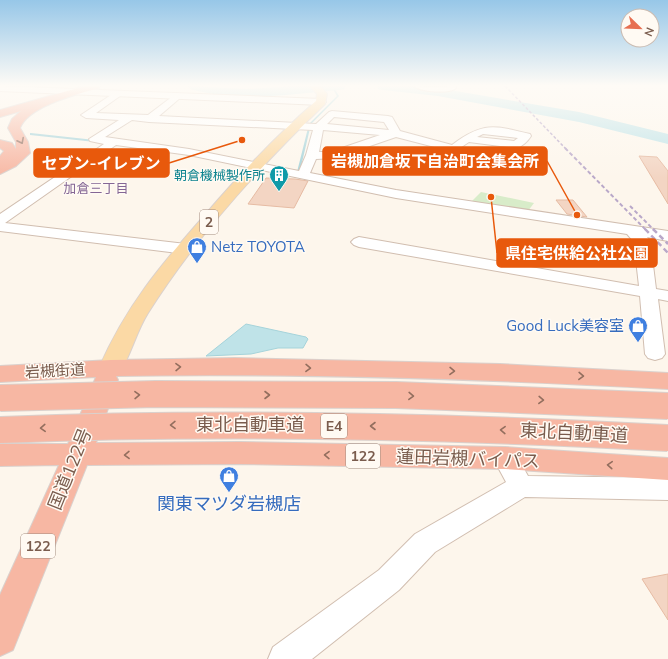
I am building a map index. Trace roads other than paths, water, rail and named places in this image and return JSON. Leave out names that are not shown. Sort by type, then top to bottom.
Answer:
[{"type":"highway","points":[[0,170],[23,153],[24,148],[22,142],[14,128],[18,119],[21,117]]},
{"type":"highway","points":[[0,144],[7,146],[11,151],[9,155],[0,162]]},
{"type":"highway","points":[[111,368],[235,366],[500,372],[668,381]]},
{"type":"highway","name":"岩槻街道","points":[[0,374],[111,368]]},
{"type":"highway","name":"国道122号","points":[[0,636],[77,456],[111,368]]},
{"type":"highway","name":"東北自動車道","points":[[0,398],[156,394],[388,395],[668,406]]},
{"type":"highway","name":"東北自動車道","points":[[0,430],[215,425],[386,426],[554,431],[668,438]]},
{"type":"highway","name":"蓮田岩槻バイパス","points":[[77,456],[240,453],[505,458],[659,469]]},
{"type":"highway","name":"122","points":[[0,455],[77,456]]},
{"type":"main road","name":"2","points":[[111,368],[124,337],[136,315],[162,276],[255,166],[309,126],[312,117]]},
{"type":"street","points":[[111,117],[309,126],[396,133],[454,149],[468,139]]},
{"type":"street","points":[[129,118],[94,139],[189,152],[402,195],[668,236]]},
{"type":"street","points":[[303,175],[312,155],[315,140],[309,126]]},
{"type":"street","points":[[312,155],[331,156],[396,133]]},
{"type":"street","points":[[315,140],[334,140],[362,145]]},
{"type":"street","points":[[0,220],[116,141]]},
{"type":"street","points":[[0,227],[186,248]]},
{"type":"street","points":[[631,230],[642,241],[648,292],[661,337],[655,354]]},
{"type":"street","points":[[359,242],[668,296]]},
{"type":"street","points":[[505,458],[521,486]]},
{"type":"street","points":[[285,659],[389,580],[425,543],[521,486],[668,489]]},
{"type":"water","points":[[246,324],[306,337],[308,339],[303,348],[278,348],[251,354],[206,356]]},
{"type":"waterway","points":[[298,171],[310,124],[317,117]]},
{"type":"waterway","points":[[578,117],[668,139]]},
{"type":"waterway","points":[[31,134],[95,141]]},
{"type":"railway","points":[[535,117],[566,149]]},
{"type":"railway","points":[[565,148],[646,230]]},
{"type":"railway","points":[[630,206],[668,244]]},
{"type":"railway","points":[[645,229],[668,253]]},
{"type":"place","name":"セブン-イレブン","points":[[242,140]]},
{"type":"place","name":"朝倉機械製作所","points":[[279,192]]},
{"type":"place","name":"県住宅供給公社公園","points":[[491,197]]},
{"type":"place","name":"岩槻加倉坂下自治町会集会所","points":[[577,215]]},
{"type":"place","name":"Netz TOYOTA","points":[[197,264]]},
{"type":"place","name":"Good Luck美容室","points":[[638,343]]},
{"type":"place","name":"関東マツダ岩槻店","points":[[229,493]]},
{"type":"district","name":"加倉三丁目","points":[[96,188]]}]
